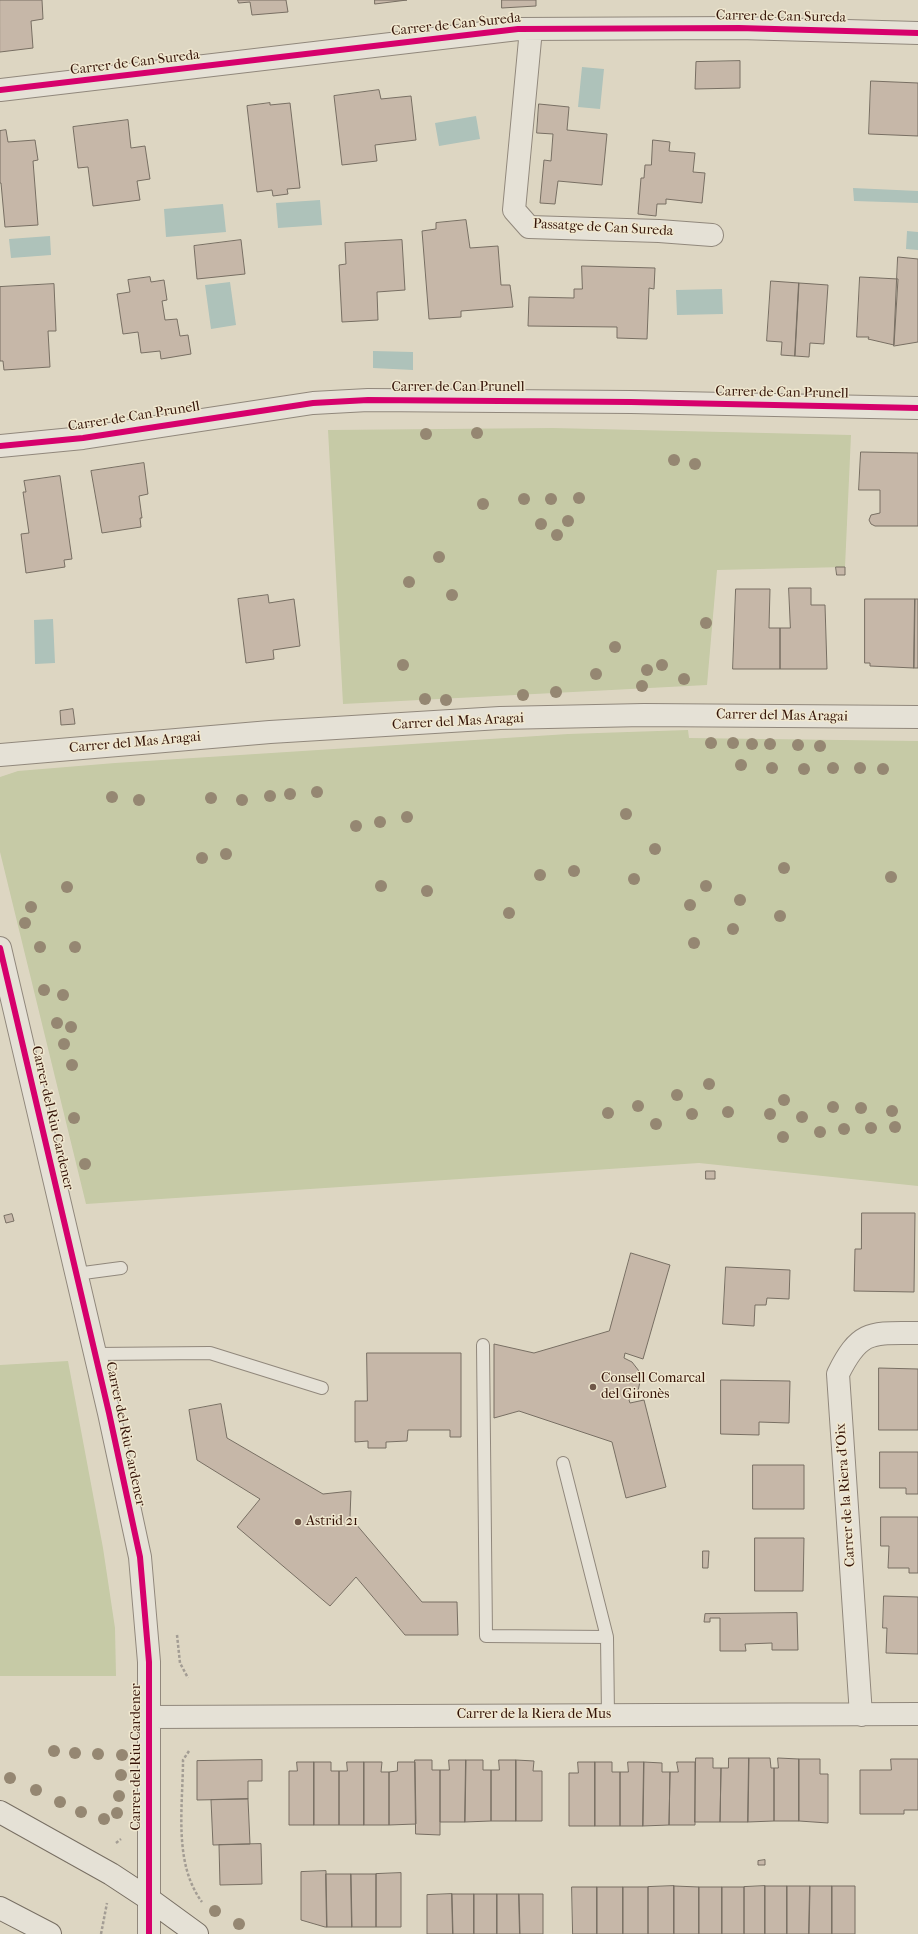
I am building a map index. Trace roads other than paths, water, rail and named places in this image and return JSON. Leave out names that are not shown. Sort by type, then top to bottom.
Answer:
[{"type":"street","name":"Carrer de Can Sureda","points":[[0,90],[493,32],[531,29],[739,28],[918,33]]},
{"type":"street","name":"Passatge de Can Sureda","points":[[531,29],[514,210],[529,227],[659,231],[712,235]]},
{"type":"street","name":"Carrer de Can Prunell","points":[[0,446],[82,438],[313,403],[368,400],[631,402],[918,408]]},
{"type":"street","name":"Carrer del Mas Aragai","points":[[0,755],[270,732],[500,718],[644,715],[918,717]]},
{"type":"street","name":"Carrer del Riu Cardener","points":[[0,948],[95,1354],[140,1557],[149,1650],[149,1934]]},
{"type":"street","name":"Carrer de la Riera d'Oix","points":[[861,1715],[838,1374],[848,1353],[860,1341],[877,1333],[918,1333]]},
{"type":"street","name":"Carrer de la Riera de Mus","points":[[149,1717],[918,1714]]},
{"type":"street","points":[[0,1812],[110,1885],[149,1899],[197,1934]]},
{"type":"street","points":[[0,1908],[50,1934]]},
{"type":"lane","points":[[76,1274],[121,1268]]},
{"type":"lane","points":[[483,1345],[486,1636],[607,1637]]},
{"type":"lane","points":[[95,1354],[210,1353],[322,1388]]},
{"type":"lane","points":[[562,1463],[607,1637],[608,1715]]},
{"type":"place","name":"Consell Comarcal del Gironès","points":[[593,1387]]},
{"type":"place","name":"Astrid 21","points":[[298,1522]]}]
